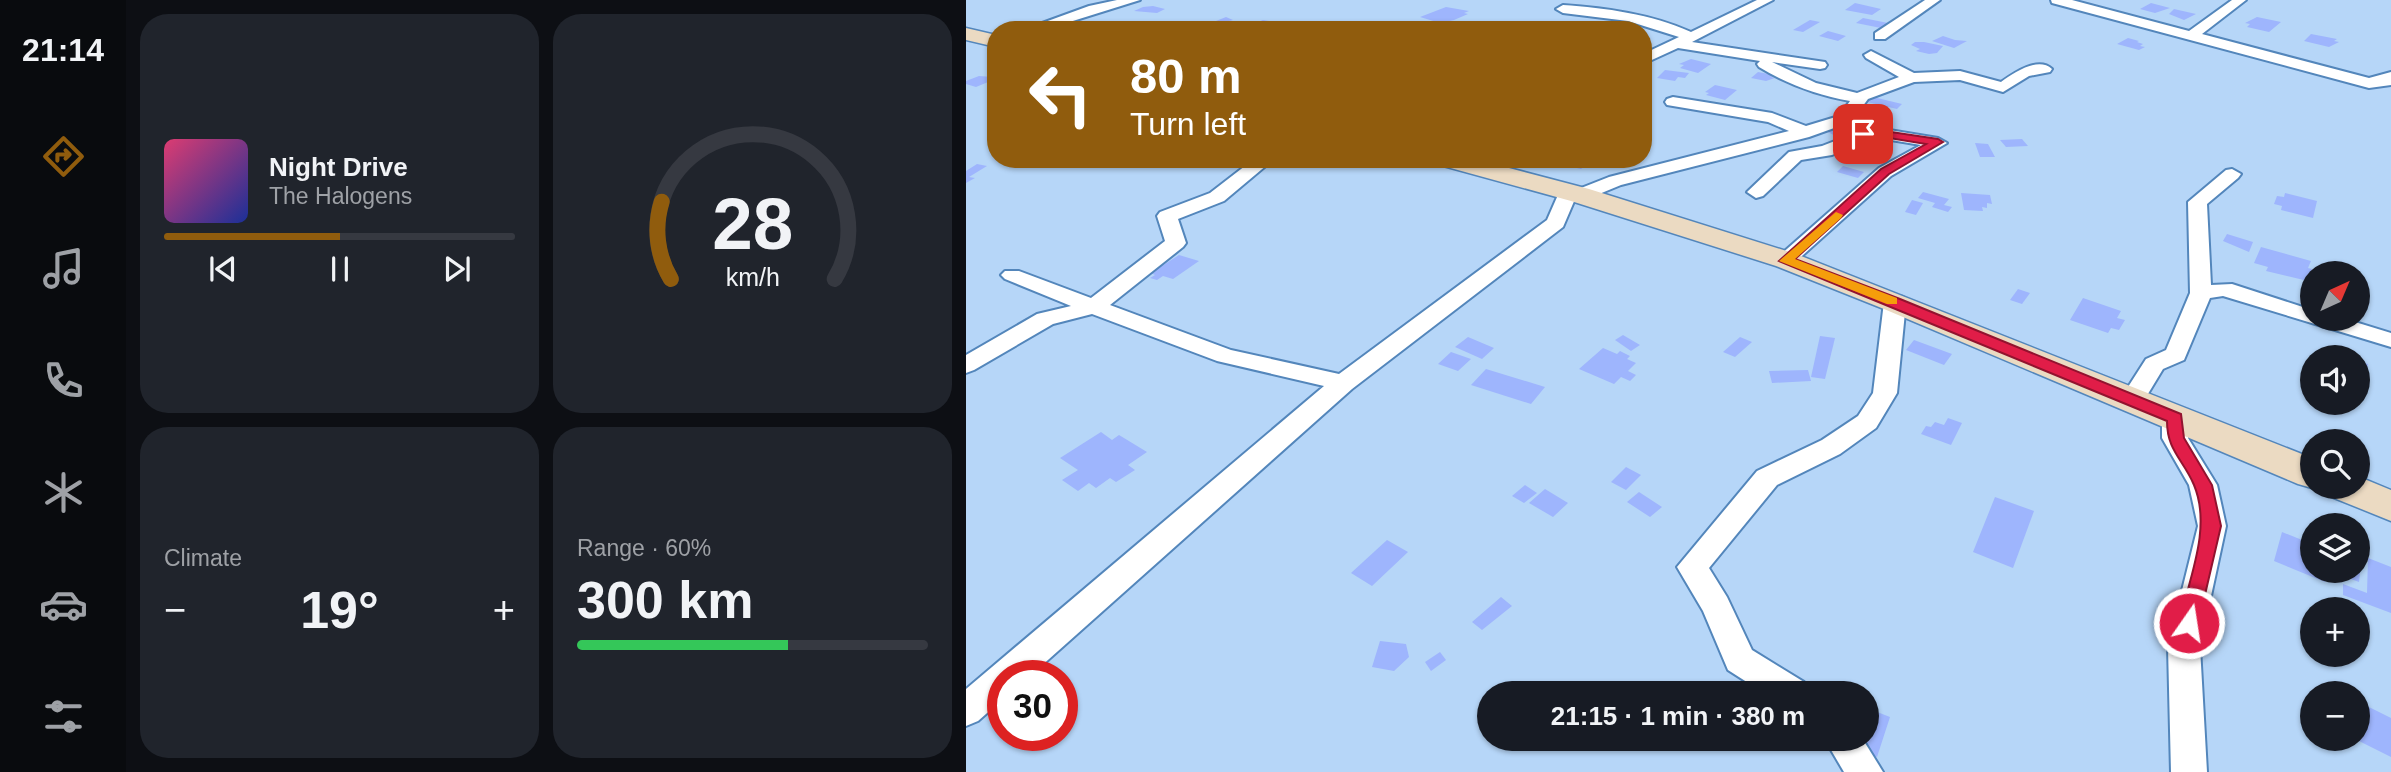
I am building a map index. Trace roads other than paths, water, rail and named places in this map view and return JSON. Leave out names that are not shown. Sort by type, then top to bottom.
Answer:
[{"type":"street","points":[[1057,21],[1134,0]]},
{"type":"street","points":[[1736,0],[1750,8]]},
{"type":"street","points":[[1652,56],[1767,0]]},
{"type":"street","points":[[1909,0],[1931,2]]},
{"type":"street","points":[[2057,0],[2369,83],[2390,80]]},
{"type":"street","points":[[2192,35],[2239,0]]},
{"type":"street","points":[[1880,36],[1931,2]]},
{"type":"street","points":[[1563,9],[1593,11],[1638,21]]},
{"type":"street","points":[[1652,24],[1678,30],[1691,37]]},
{"type":"street","points":[[966,34],[987,39]]},
{"type":"street","points":[[1677,44],[1820,65]]},
{"type":"street","points":[[1871,55],[1911,78]]},
{"type":"street","points":[[1748,56],[1780,74],[1835,95],[1861,97],[1911,78],[1942,75],[1977,78],[1987,84],[2003,87],[2025,72],[2045,69]]},
{"type":"street","points":[[1024,660],[1343,383],[1556,223],[1574,194],[1845,119],[1861,97]]},
{"type":"street","points":[[1673,102],[1772,118],[1805,132]]},
{"type":"street","points":[[1756,192],[1795,156],[1826,151],[1871,132],[1938,142],[1885,172],[1786,261]]},
{"type":"street","points":[[966,365],[1045,319],[1094,307],[1176,243],[1167,216],[1217,197],[1254,168]]},
{"type":"street","points":[[1480,168],[1574,194],[1786,261],[1895,302],[2300,469]]},
{"type":"street","points":[[2131,401],[2154,364],[2176,355],[2201,293],[2197,202],[2232,174]]},
{"type":"street","points":[[1012,275],[1224,356],[1343,383]]},
{"type":"street","points":[[2201,293],[2224,289],[2300,313]]},
{"type":"street","points":[[1773,681],[1741,660],[1716,606],[1692,567],[1767,478],[1831,447],[1867,422],[1885,393],[1895,302]]},
{"type":"street","points":[[2360,331],[2391,340]]},
{"type":"street","points":[[2175,418],[2175,438],[2203,485],[2212,526],[2184,647],[2189,772]]},
{"type":"street","points":[[2370,497],[2391,506]]},
{"type":"street","points":[[966,710],[987,692]]},
{"type":"street","points":[[1850,751],[1865,772]]}]
